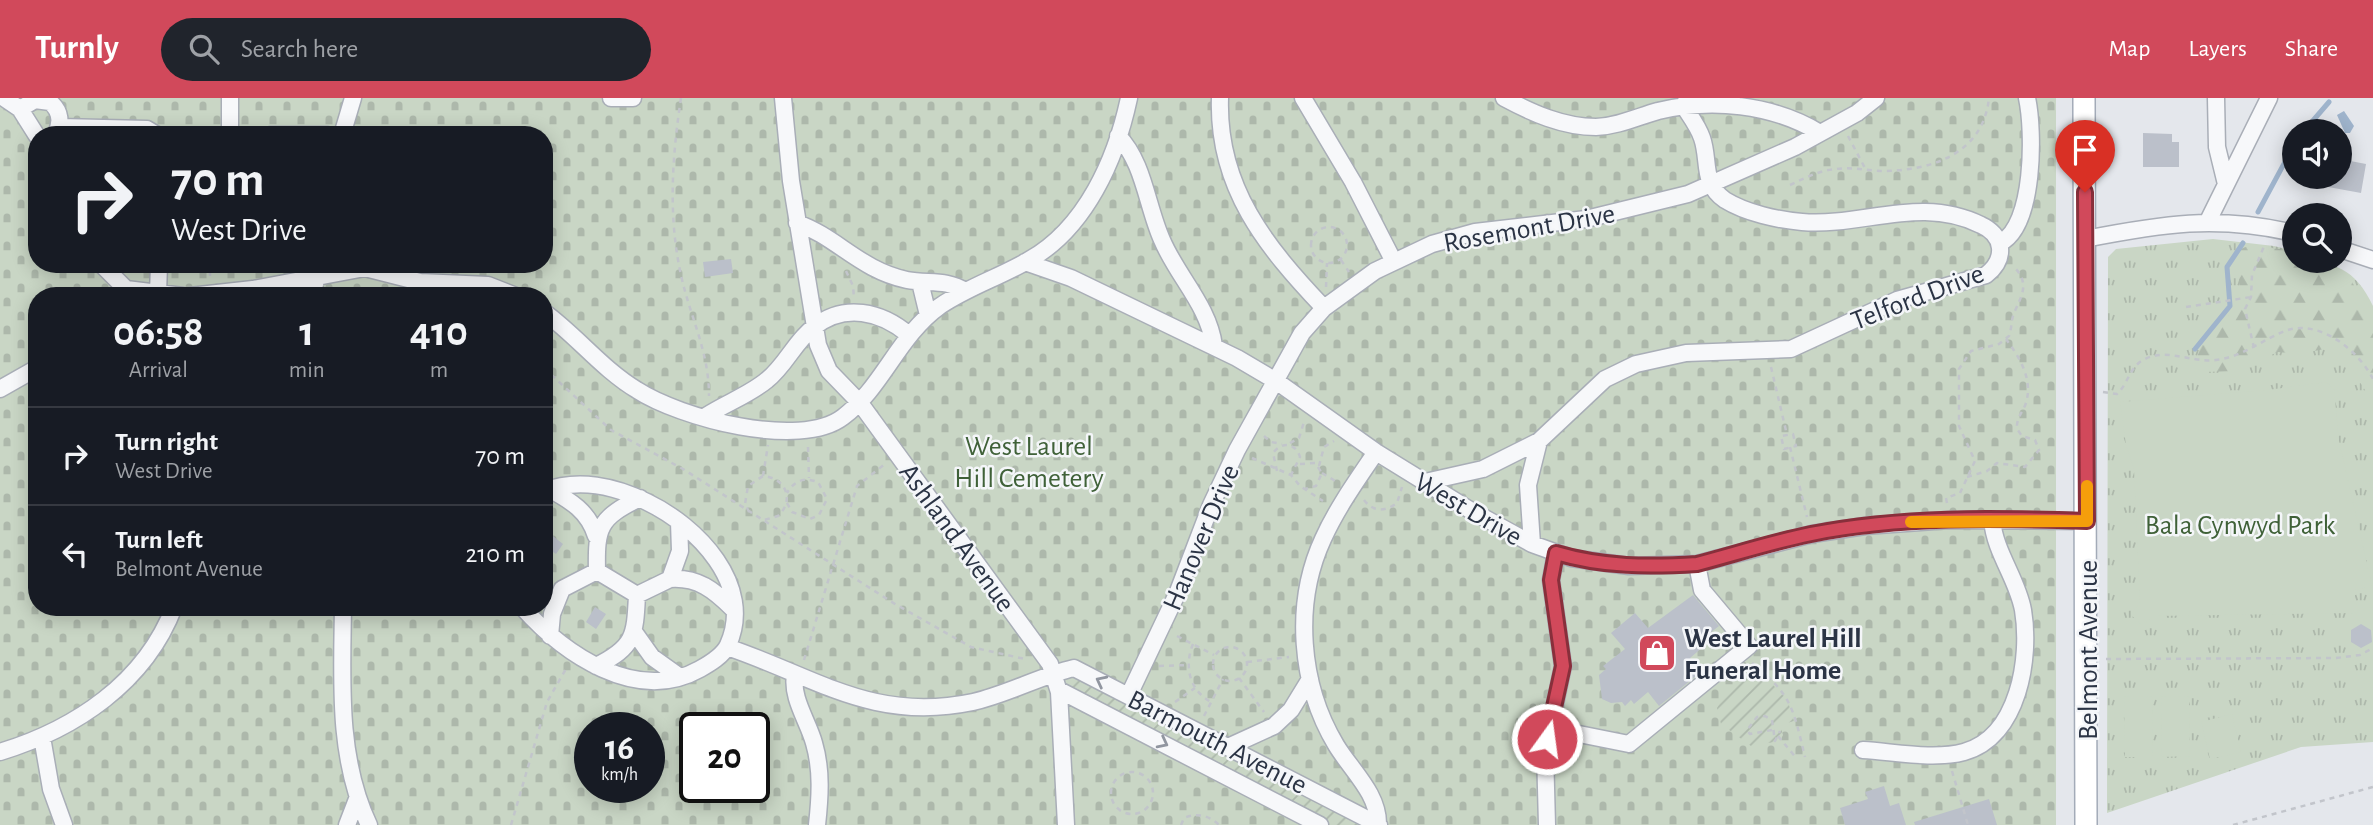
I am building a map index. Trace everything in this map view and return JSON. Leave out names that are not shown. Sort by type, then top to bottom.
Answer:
[{"type":"main road","name":"Belmont Avenue","points":[[2084,98],[2086,825]]},
{"type":"street","points":[[4,98],[20,109],[31,126]]},
{"type":"street","points":[[230,98],[230,126]]},
{"type":"street","points":[[345,126],[354,98]]},
{"type":"street","points":[[611,98],[633,98]]},
{"type":"street","name":"Ashland Avenue","points":[[783,98],[797,223],[813,327],[829,371],[859,403],[1053,668]]},
{"type":"street","points":[[553,320],[639,392],[671,406],[771,432],[808,432],[831,425],[859,403],[909,335],[928,316],[965,291],[1026,262],[1061,236],[1082,211],[1100,180],[1118,136],[1129,98]]},
{"type":"street","points":[[1220,98],[1226,156],[1241,198],[1264,241],[1324,308]]},
{"type":"street","points":[[1303,98],[1353,182],[1394,260]]},
{"type":"street","points":[[1504,98],[1540,115],[1580,126],[1617,124],[1683,106],[1705,103],[1750,107],[1793,119],[1820,133]]},
{"type":"street","name":"Rosemont Drive","points":[[1276,380],[1302,333],[1324,308],[1394,260],[1432,244],[1475,232],[1586,219],[1678,197],[1710,185],[1820,133],[1876,98]]},
{"type":"street","points":[[2000,249],[2017,221],[2026,191],[2032,142],[2027,98]]},
{"type":"street","points":[[2216,98],[2217,147],[2226,184]]},
{"type":"street","points":[[2208,221],[2269,98]]},
{"type":"street","points":[[20,109],[35,100],[50,100],[58,111],[57,126]]},
{"type":"street","points":[[1683,106],[1702,139],[1710,185]]},
{"type":"street","points":[[1118,136],[1132,153],[1162,242],[1205,315],[1213,346]]},
{"type":"street","name":"Telford Drive","points":[[1425,482],[1483,469],[1539,441],[1588,393],[1620,370],[1686,353],[1767,352],[1804,345],[1897,300],[1976,279],[1992,270],[2000,249],[1987,228],[1972,220],[1927,211],[1891,212],[1824,222],[1777,217],[1734,204],[1710,185]]},
{"type":"street","points":[[2085,239],[2143,228],[2208,221],[2241,223],[2282,231]]},
{"type":"street","points":[[797,223],[815,231],[866,265],[898,278],[949,283],[965,291]]},
{"type":"street","points":[[2352,253],[2373,260]]},
{"type":"street","name":"West Drive","points":[[1026,262],[1070,278],[1213,346],[1276,380],[1392,462],[1532,544],[1556,553],[1629,566],[1697,564],[1812,534],[1866,526],[1948,520],[2087,521]]},
{"type":"street","points":[[236,287],[308,273]]},
{"type":"street","points":[[378,273],[416,287]]},
{"type":"street","points":[[435,287],[470,282],[486,287]]},
{"type":"street","points":[[920,282],[928,316]]},
{"type":"street","points":[[706,416],[765,382],[813,327],[840,314],[854,311],[884,319],[909,335]]},
{"type":"street","points":[[0,389],[28,373]]},
{"type":"street","name":"Hanover Drive","points":[[1129,695],[1161,628],[1237,450],[1276,380]]},
{"type":"street","points":[[1532,544],[1528,485],[1539,441]]},
{"type":"street","points":[[1376,452],[1322,539],[1311,572],[1305,608],[1306,655],[1310,679],[1329,733],[1377,809],[1379,825]]},
{"type":"street","points":[[531,616],[574,655],[596,666],[645,679],[680,677],[709,664],[727,647],[733,609],[730,585],[723,570],[697,536],[640,498],[583,484],[553,489]]},
{"type":"street","points":[[553,494],[578,506],[593,525],[597,571]]},
{"type":"street","points":[[596,536],[614,513],[640,498]]},
{"type":"street","points":[[1863,750],[1946,754],[1976,748],[1993,736],[2007,716],[2021,674],[2025,640],[2022,608],[1994,541],[1992,520]]},
{"type":"street","points":[[670,579],[680,551],[679,522]]},
{"type":"street","points":[[1547,825],[1545,761],[1549,728],[1563,666],[1551,580],[1556,553]]},
{"type":"street","points":[[1549,728],[1629,744],[1749,646],[1702,590],[1697,564]]},
{"type":"street","points":[[553,588],[562,589],[597,571]]},
{"type":"street","points":[[597,571],[637,595]]},
{"type":"street","points":[[637,595],[670,579],[683,578],[706,585],[733,609]]},
{"type":"street","points":[[553,612],[562,589]]},
{"type":"street","points":[[596,666],[620,653],[635,633],[637,595]]},
{"type":"street","points":[[0,751],[42,737],[81,716],[119,687],[148,653],[169,616]]},
{"type":"street","points":[[343,616],[345,732],[357,799],[369,825]]},
{"type":"street","points":[[550,636],[552,616]]},
{"type":"street","points":[[635,633],[652,657],[680,677]]},
{"type":"street","points":[[727,647],[859,699],[882,704],[929,707],[990,698],[1053,668],[1059,690],[1066,825]]},
{"type":"street","name":"Barmouth Avenue","points":[[1053,668],[1074,668],[1379,825]]},
{"type":"street","points":[[796,675],[794,690],[818,759],[820,788],[817,825]]},
{"type":"street","points":[[1228,747],[1274,726],[1291,710],[1310,679]]},
{"type":"street","name":"Barmouth Avenue","points":[[1059,690],[1321,825]]},
{"type":"street","points":[[42,737],[51,789],[64,825]]},
{"type":"street","points":[[347,825],[357,799]]},
{"type":"path","points":[[681,98],[673,163],[674,226],[681,278],[704,349],[709,393],[706,416]]},
{"type":"path","points":[[1790,185],[1826,170],[1912,168],[1953,156],[1978,133],[1989,98]]},
{"type":"path","points":[[1840,121],[1866,170]]},
{"type":"path","points":[[1331,228],[1343,234],[1347,247],[1341,259],[1327,263],[1315,256],[1311,243],[1318,231],[1331,228]]},
{"type":"path","points":[[2254,348],[2245,309],[2250,297],[2252,275],[2266,240]]},
{"type":"path","points":[[838,247],[836,256],[853,286],[854,311]]},
{"type":"path","points":[[2000,249],[2021,275],[2025,287],[2006,339]]},
{"type":"path","points":[[2186,307],[2250,297]]},
{"type":"path","points":[[2100,391],[2117,394],[2139,362],[2151,356],[2169,354],[2216,360],[2254,348],[2286,331],[2307,329],[2345,345],[2366,366],[2373,379]]},
{"type":"path","points":[[1967,477],[1987,471],[1997,463],[2025,467],[2039,450],[2035,440],[2022,436],[2017,429],[2018,417],[2025,406],[2027,380],[2017,354],[2006,339]]},
{"type":"path","points":[[1948,520],[1947,498],[1957,496],[1975,461],[1959,426],[1959,369],[1971,351],[2006,339]]},
{"type":"path","points":[[1767,352],[1787,435],[1781,436],[1784,449],[1790,447],[1812,534]]},
{"type":"path","points":[[553,376],[611,430],[669,461],[749,513],[971,647],[1053,668]]},
{"type":"path","points":[[1291,475],[1298,466],[1300,457],[1297,449],[1305,425],[1303,400]]},
{"type":"path","points":[[763,476],[771,432]]},
{"type":"path","points":[[808,432],[809,478]]},
{"type":"path","points":[[1262,433],[1271,442],[1297,449]]},
{"type":"path","points":[[1298,466],[1319,456],[1327,444],[1354,437]]},
{"type":"path","points":[[1278,472],[1273,462],[1273,453],[1299,438]]},
{"type":"path","points":[[1237,450],[1278,472],[1291,475],[1305,489],[1338,510]]},
{"type":"path","points":[[796,675],[813,640],[857,486],[898,455]]},
{"type":"path","points":[[1305,489],[1314,488],[1320,483],[1322,473],[1319,456]]},
{"type":"path","points":[[1300,457],[1319,467]]},
{"type":"path","points":[[1357,480],[1362,497],[1371,507],[1385,510],[1392,508],[1403,490],[1392,462]]},
{"type":"path","points":[[749,513],[744,494],[754,480],[763,476],[778,480],[787,493],[787,503],[778,516],[761,520]]},
{"type":"path","points":[[787,493],[800,480],[809,478],[818,482],[827,499],[819,515],[800,517],[787,503]]},
{"type":"path","points":[[1161,628],[1216,655]]},
{"type":"path","points":[[1193,644],[1188,664],[1195,688],[1211,702]]},
{"type":"path","points":[[1234,647],[1243,652],[1247,662],[1246,671],[1239,678],[1223,679],[1215,671],[1216,655],[1223,648],[1234,647]]},
{"type":"path","points":[[2103,659],[2336,658],[2360,655],[2373,648]]},
{"type":"path","points":[[511,825],[547,702],[574,655]]},
{"type":"path","points":[[1247,662],[1306,655]]},
{"type":"path","points":[[1747,659],[1786,694],[1805,757]]},
{"type":"path","points":[[1143,667],[1188,664]]},
{"type":"path","points":[[1239,678],[1274,726]]},
{"type":"path","points":[[1196,730],[1223,679]]},
{"type":"path","points":[[1160,712],[1195,688]]},
{"type":"path","points":[[1759,711],[1761,716],[1772,720],[1775,741],[1780,731]]},
{"type":"path","points":[[1761,716],[1754,720],[1748,732],[1772,730]]},
{"type":"path","points":[[1778,736],[1797,759]]},
{"type":"path","points":[[1946,754],[1968,825]]},
{"type":"path","points":[[1138,773],[1149,781],[1152,800],[1143,811],[1123,812],[1114,802],[1112,789],[1124,774],[1138,773]]},
{"type":"path","points":[[2233,825],[2373,787]]},
{"type":"path","points":[[1181,825],[1184,818],[1194,815],[1211,818],[1219,825]]},
{"type":"green space","name":"West Laurel Hill Cemetery","points":[[0,98],[2056,98],[2056,825],[0,825]]},
{"type":"green space","name":"Bala Cynwyd Park","points":[[2213,239],[2274,246],[2282,248],[2282,273],[2348,273],[2359,283],[2373,306],[2373,742],[2301,747],[2107,813],[2108,257],[2116,249]]},
{"type":"green space","points":[[2250,245],[2282,249],[2282,273],[2340,273],[2351,280],[2373,321],[2373,403],[2342,353],[2329,348],[2300,354],[2278,352],[2235,371],[2203,372],[2197,364],[2200,348],[2233,310],[2238,299],[2239,283],[2235,262],[2241,249]]},
{"type":"green space","points":[[2326,382],[2334,389],[2339,441],[2372,586],[2355,590],[2355,613],[2156,616],[2142,625],[2131,615],[2140,602],[2134,469],[2126,445],[2120,402],[2267,390]]},
{"type":"green space","points":[[1071,673],[1368,825],[1333,825],[1067,687],[1066,681]]},
{"type":"green space","points":[[1750,677],[1765,677],[1787,699],[1794,721],[1780,725],[1783,735],[1780,741],[1751,746],[1721,724],[1717,708],[1720,702],[1734,685]]},
{"type":"green space","points":[[2152,696],[2153,757],[2125,757],[2124,697]]},
{"type":"green space","points":[[2189,696],[2190,756],[2162,757],[2161,697]]},
{"type":"green space","points":[[2232,714],[2241,752],[2210,759],[2201,722]]},
{"type":"water","points":[[2344,111],[2349,119],[2339,119],[2337,115]]},
{"type":"building","points":[[2143,133],[2172,134],[2172,142],[2179,142],[2179,167],[2143,167]]},
{"type":"building","points":[[2352,161],[2366,164],[2361,193],[2339,189],[2352,189]]},
{"type":"building","points":[[731,259],[733,273],[705,277],[703,262]]},
{"type":"building","points":[[553,536],[563,544],[556,554],[553,552]]},
{"type":"building","name":"West Laurel Hill Funeral Home","points":[[1693,595],[1719,626],[1706,636],[1710,641],[1690,658],[1701,672],[1659,706],[1648,692],[1634,704],[1631,700],[1625,706],[1622,702],[1611,703],[1602,699],[1599,675],[1606,669],[1603,666],[1625,649],[1611,633],[1635,613],[1648,628]]},
{"type":"building","points":[[595,607],[606,614],[596,629],[586,622]]},
{"type":"building","points":[[2361,624],[2371,630],[2372,642],[2361,648],[2351,642],[2351,630]]},
{"type":"building","points":[[1884,786],[1890,806],[1899,803],[1906,825],[1845,825],[1840,808],[1868,799],[1865,792]]},
{"type":"building","points":[[1989,799],[1997,825],[1915,825],[1914,822]]},
{"type":"waterway","points":[[2314,119],[2329,102]]},
{"type":"waterway","points":[[2258,212],[2282,167]]},
{"type":"waterway","points":[[2195,349],[2230,306],[2227,267],[2243,243]]},
{"type":"slow traffic","points":[[1911,522],[2033,519],[2087,521],[2087,486]]},
{"type":"place","name":"West Laurel Hill Funeral Home","points":[[1657,653]]},
{"type":"route","points":[[1547,739],[1560,690],[1563,666],[1561,632],[1551,580],[1556,553],[1571,558],[1629,566],[1697,564],[1812,534],[1889,523],[2033,519],[2087,521],[2085,192]]}]
